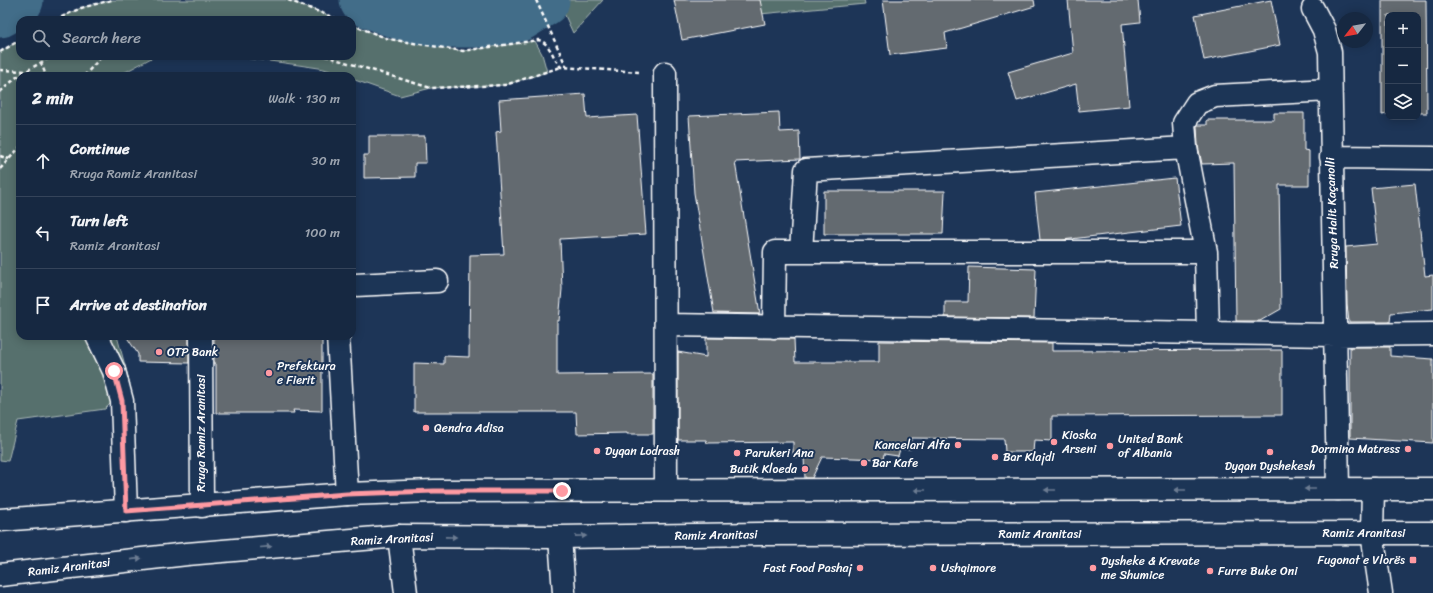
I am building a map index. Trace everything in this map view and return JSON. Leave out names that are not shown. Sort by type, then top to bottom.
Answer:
[{"type":"street","name":"Rruga Halit Kaçanolli","points":[[1315,3],[1330,52],[1338,489]]},
{"type":"street","points":[[665,73],[666,490]]},
{"type":"street","points":[[1208,333],[1206,252],[1186,148],[1184,123],[1197,103],[1215,96],[1330,90]]},
{"type":"street","points":[[800,252],[806,170],[1186,148]]},
{"type":"street","points":[[1331,157],[1433,158]]},
{"type":"street","points":[[774,326],[775,252],[1206,252]]},
{"type":"street","points":[[356,285],[437,280]]},
{"type":"street","points":[[666,325],[1336,335],[1433,334]]},
{"type":"street","points":[[99,340],[114,371],[122,401],[126,511]]},
{"type":"street","name":"Rruga Ramiz Aranitasi","points":[[200,340],[202,506]]},
{"type":"street","points":[[338,340],[347,494]]},
{"type":"street","points":[[1373,489],[1372,533],[1381,593]]},
{"type":"street","points":[[0,520],[347,494],[434,491],[1433,489]]},
{"type":"street","name":"Ramiz Aranitasi","points":[[0,575],[179,555],[399,536],[560,537],[759,534],[1433,533]]},
{"type":"street","points":[[399,536],[406,593]]},
{"type":"street","points":[[560,537],[564,593]]},
{"type":"path","points":[[64,16],[81,8],[112,0]]},
{"type":"path","points":[[288,0],[330,16]]},
{"type":"path","points":[[536,0],[567,68]]},
{"type":"path","points":[[356,27],[389,39],[463,51],[542,41],[548,46],[556,62],[561,67]]},
{"type":"path","points":[[0,52],[16,42]]},
{"type":"path","points":[[0,70],[27,71],[45,60]]},
{"type":"path","points":[[88,72],[98,60]]},
{"type":"path","points":[[338,60],[430,88],[506,85],[561,67],[665,73]]},
{"type":"path","points":[[41,62],[45,72]]},
{"type":"path","points":[[0,92],[16,78]]},
{"type":"path","points":[[0,169],[16,151]]},
{"type":"path","points":[[0,156],[9,159]]},
{"type":"green space","points":[[112,0],[288,0],[330,16],[64,16],[81,8]]},
{"type":"green space","points":[[558,0],[603,0],[573,33]]},
{"type":"green space","points":[[758,0],[864,0],[865,4],[760,14]]},
{"type":"green space","points":[[356,27],[389,39],[463,51],[535,41],[542,54],[547,72],[505,85],[431,88],[400,96],[356,80],[356,72],[333,72],[323,69],[260,60],[356,60]]},
{"type":"green space","points":[[16,42],[16,60],[148,60],[125,72],[16,72],[16,340],[118,340],[130,384],[105,409],[18,421],[8,461],[0,460],[0,52]]},
{"type":"building","points":[[674,0],[760,0],[765,24],[682,40]]},
{"type":"building","points":[[883,0],[1034,0],[1035,6],[945,33],[947,48],[890,55]]},
{"type":"building","points":[[1068,0],[1138,0],[1140,22],[1122,24],[1129,106],[1079,111],[1076,84],[1017,101],[1008,72],[1073,53]]},
{"type":"building","points":[[1271,0],[1280,45],[1204,60],[1195,15]]},
{"type":"building","points":[[1382,0],[1426,0],[1427,113],[1421,113],[1421,12],[1385,12],[1385,114],[1382,115]]},
{"type":"building","points":[[585,94],[587,118],[637,115],[646,234],[560,239],[562,289],[559,321],[557,321],[557,375],[653,374],[653,434],[577,434],[576,412],[414,412],[414,363],[444,364],[444,356],[469,357],[470,255],[504,254],[496,132],[501,131],[499,100]]},
{"type":"building","points":[[779,112],[780,132],[799,131],[800,159],[735,162],[760,314],[714,313],[694,193],[689,116]]},
{"type":"building","points":[[1274,113],[1304,113],[1304,150],[1309,151],[1309,185],[1279,185],[1281,309],[1260,321],[1236,321],[1234,163],[1202,164],[1198,146],[1197,126],[1207,125],[1207,120],[1274,120]]},
{"type":"building","points":[[369,136],[425,136],[426,163],[415,163],[415,177],[364,178],[364,155],[369,155]]},
{"type":"building","points":[[1175,178],[1181,226],[1062,240],[1040,240],[1035,193]]},
{"type":"building","points":[[1415,184],[1425,276],[1433,275],[1433,309],[1391,313],[1390,322],[1349,322],[1347,304],[1346,247],[1377,244],[1371,188]]},
{"type":"building","points":[[824,191],[945,191],[943,234],[824,234]]},
{"type":"building","points":[[969,267],[1036,269],[1034,318],[945,317],[945,302],[968,302]]},
{"type":"building","points":[[706,338],[794,339],[795,362],[879,362],[879,341],[1052,343],[1052,351],[1282,350],[1282,415],[1052,416],[1052,441],[1034,440],[1033,452],[1005,452],[1004,439],[912,438],[911,449],[900,449],[898,456],[884,454],[883,459],[822,457],[812,478],[805,478],[804,457],[793,457],[793,442],[707,443],[706,440],[678,440],[678,352],[706,357]]},
{"type":"building","points":[[129,340],[189,340],[189,363],[138,362],[138,354]]},
{"type":"building","name":"Prefektura e Fierit","points":[[214,340],[322,340],[322,411],[293,410],[294,413],[216,413],[216,364],[214,364]]},
{"type":"building","points":[[1350,347],[1390,347],[1390,356],[1433,359],[1433,443],[1350,438]]},
{"type":"waterway","points":[[0,11],[17,0]]},
{"type":"waterway","points":[[366,0],[400,13],[437,21],[483,21],[519,15],[543,0]]},
{"type":"place","name":"OTP Bank","points":[[159,352]]},
{"type":"place","name":"Prefektura e Fierit","points":[[269,373]]},
{"type":"place","name":"Qendra Adisa","points":[[426,428]]},
{"type":"place","name":"Kioska Arseni","points":[[1054,442]]},
{"type":"place","name":"Kancelari Alfa","points":[[958,445]]},
{"type":"place","name":"United Bank of Albania","points":[[1110,446]]},
{"type":"place","name":"Dormina Matress","points":[[1408,449]]},
{"type":"place","name":"Dyqan Lodrash","points":[[597,451]]},
{"type":"place","name":"Dyqan Dyshekesh","points":[[1270,452]]},
{"type":"place","name":"Parukeri Ana","points":[[737,453]]},
{"type":"place","name":"Bar Klajdi","points":[[995,457]]},
{"type":"place","name":"Bar Kafe","points":[[864,463]]},
{"type":"place","name":"Butik Kloeda","points":[[805,469]]},
{"type":"place","name":"Fugonat e Vlorës","points":[[1413,560]]},
{"type":"place","name":"Fast Food Pashaj","points":[[860,568]]},
{"type":"place","name":"Ushqimore","points":[[933,568]]},
{"type":"place","name":"Dysheke & Krevate me Shumice","points":[[1093,568]]},
{"type":"place","name":"Furre Buke Oni","points":[[1210,571]]},
{"type":"route","points":[[114,371],[122,401],[126,511],[347,494],[434,491],[562,491]]}]
